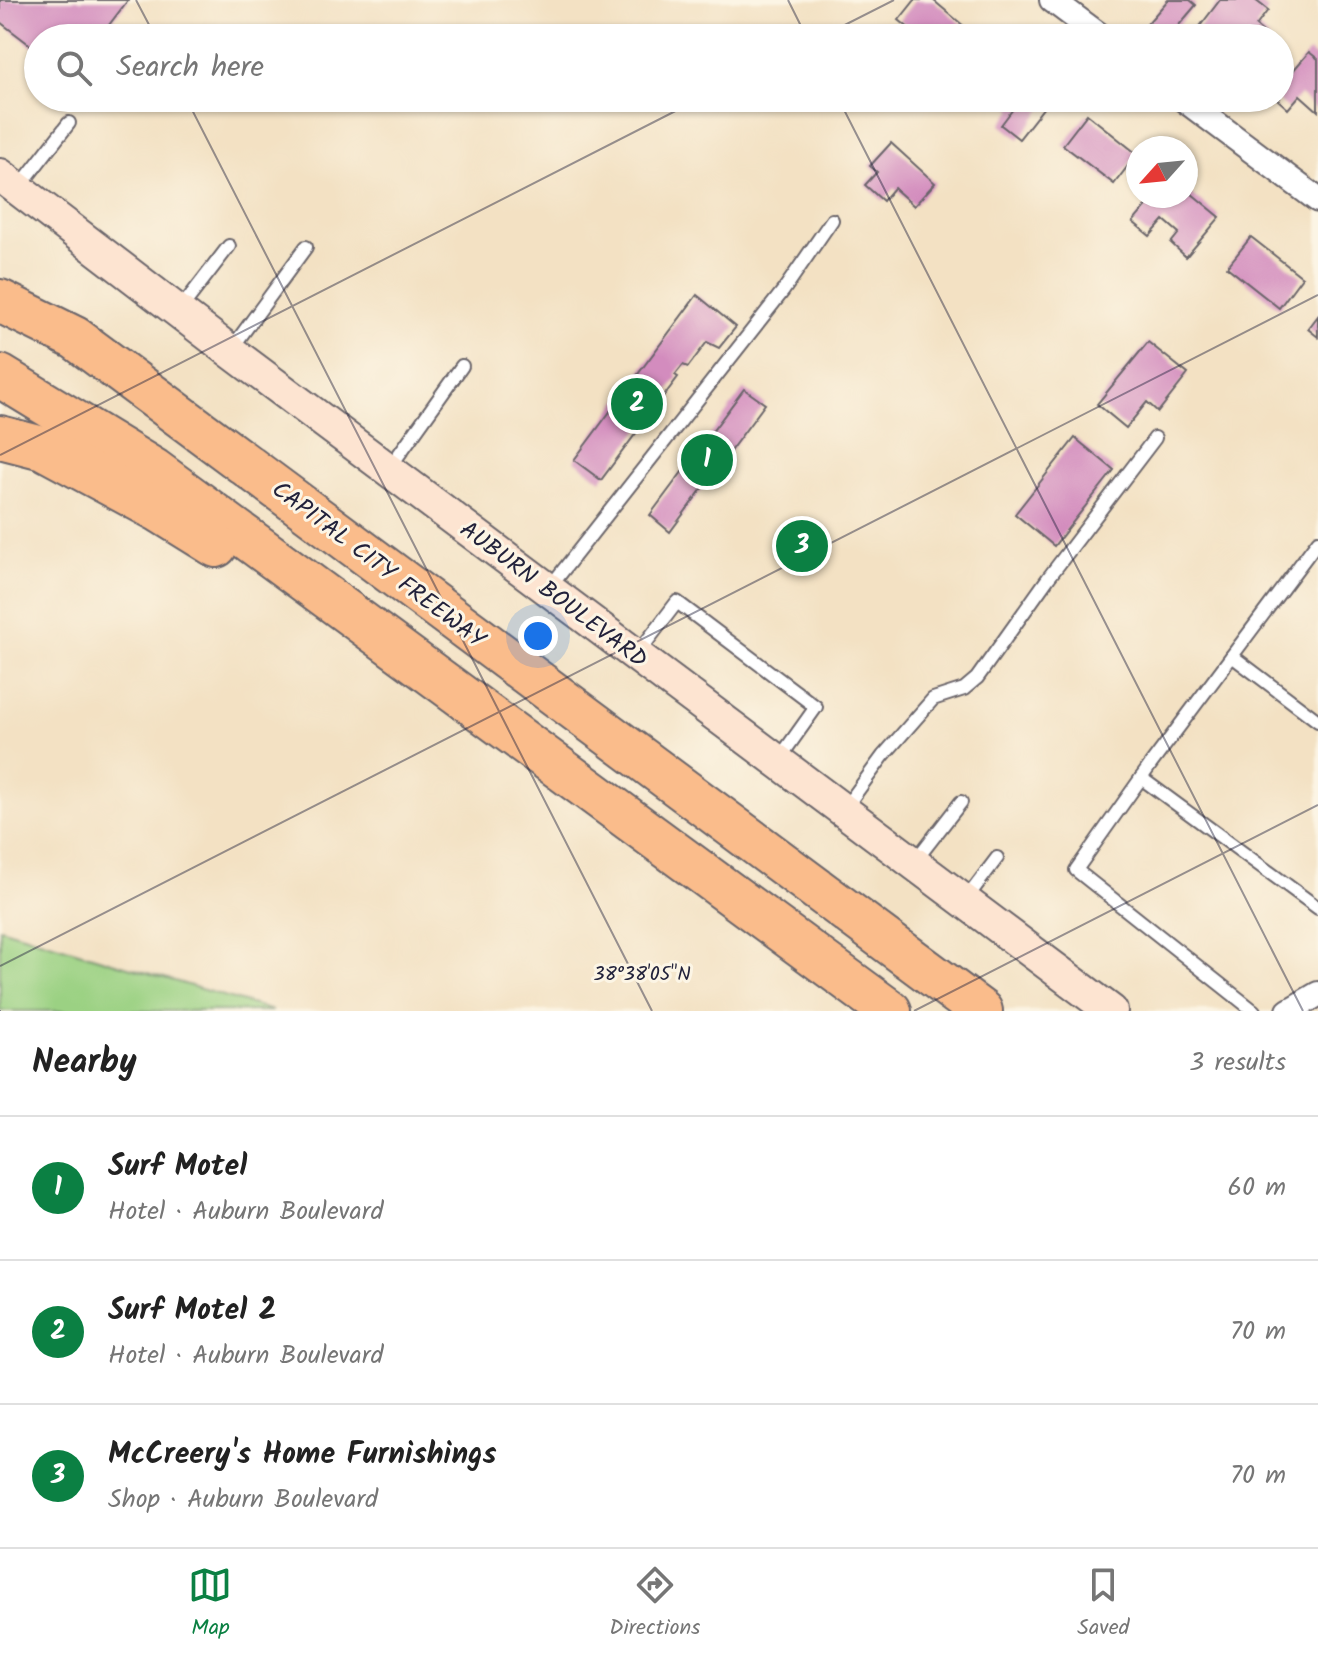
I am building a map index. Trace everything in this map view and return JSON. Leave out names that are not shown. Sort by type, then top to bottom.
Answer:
[{"type":"highway","points":[[0,274],[75,338]]},
{"type":"highway","name":"CAPITAL CITY FREEWAY","points":[[0,301],[75,338],[981,1011]]},
{"type":"highway","points":[[0,376],[154,470],[890,1011]]},
{"type":"highway","points":[[0,437],[43,448],[158,510],[482,711]]},
{"type":"main road","name":"AUBURN BOULEVARD","points":[[9,182],[1111,1011]]},
{"type":"street","points":[[1052,0],[1084,24]]},
{"type":"street","points":[[1201,112],[1318,200]]},
{"type":"street","points":[[1289,1011],[1317,996]]},
{"type":"lane","points":[[9,182],[69,123]]},
{"type":"lane","points":[[548,589],[783,291],[832,220]]},
{"type":"lane","points":[[179,311],[229,246]]},
{"type":"lane","points":[[230,351],[306,247]]},
{"type":"lane","points":[[388,469],[462,366]]},
{"type":"lane","points":[[843,811],[883,756],[933,699],[964,689],[977,678],[1155,438]]},
{"type":"lane","points":[[1254,1011],[1076,870],[1318,541]]},
{"type":"lane","points":[[637,656],[677,602],[816,707],[777,761]]},
{"type":"lane","points":[[1232,656],[1318,721]]},
{"type":"lane","points":[[1141,778],[1318,908]]},
{"type":"lane","points":[[914,863],[961,802]]},
{"type":"lane","points":[[964,901],[997,858]]},
{"type":"green space","points":[[0,928],[273,1011],[0,1011]]},
{"type":"building","points":[[0,0],[128,0],[110,24],[24,24],[24,40],[0,22]]},
{"type":"building","points":[[915,0],[933,0],[962,24],[904,24],[899,20]]},
{"type":"building","points":[[1168,0],[1190,0],[1196,5],[1180,24],[1147,24]]},
{"type":"building","points":[[1220,0],[1255,0],[1268,10],[1258,24],[1202,24]]},
{"type":"building","points":[[1309,52],[1318,59],[1318,111],[1300,95],[1294,102],[1294,70]]},
{"type":"building","points":[[1011,112],[1040,112],[1019,139],[1001,125]]},
{"type":"building","points":[[1087,114],[1126,145],[1126,168],[1114,184],[1063,145]]},
{"type":"building","points":[[891,143],[935,183],[914,206],[894,188],[883,201],[865,185],[877,172],[870,166]]},
{"type":"building","points":[[1198,199],[1220,217],[1186,257],[1171,243],[1179,233],[1164,220],[1150,236],[1133,222],[1145,208],[1198,208]]},
{"type":"building","points":[[1251,237],[1302,277],[1279,308],[1227,267]]},
{"type":"building","points":[[697,295],[736,327],[719,348],[707,342],[688,367],[683,365],[675,375],[678,377],[601,480],[574,460]]},
{"type":"building","points":[[1318,316],[1318,337],[1308,329]]},
{"type":"building","points":[[1148,342],[1188,374],[1158,412],[1147,402],[1126,428],[1097,404]]},
{"type":"building","points":[[744,389],[765,404],[670,532],[650,515]]},
{"type":"building","points":[[1075,438],[1114,470],[1054,546],[1015,514]]},
{"type":"place","name":"Surf Motel 2","points":[[637,404]]},
{"type":"place","name":"Surf Motel","points":[[707,460]]},
{"type":"place","name":"McCreery's Home Furnishings","points":[[802,546]]}]
